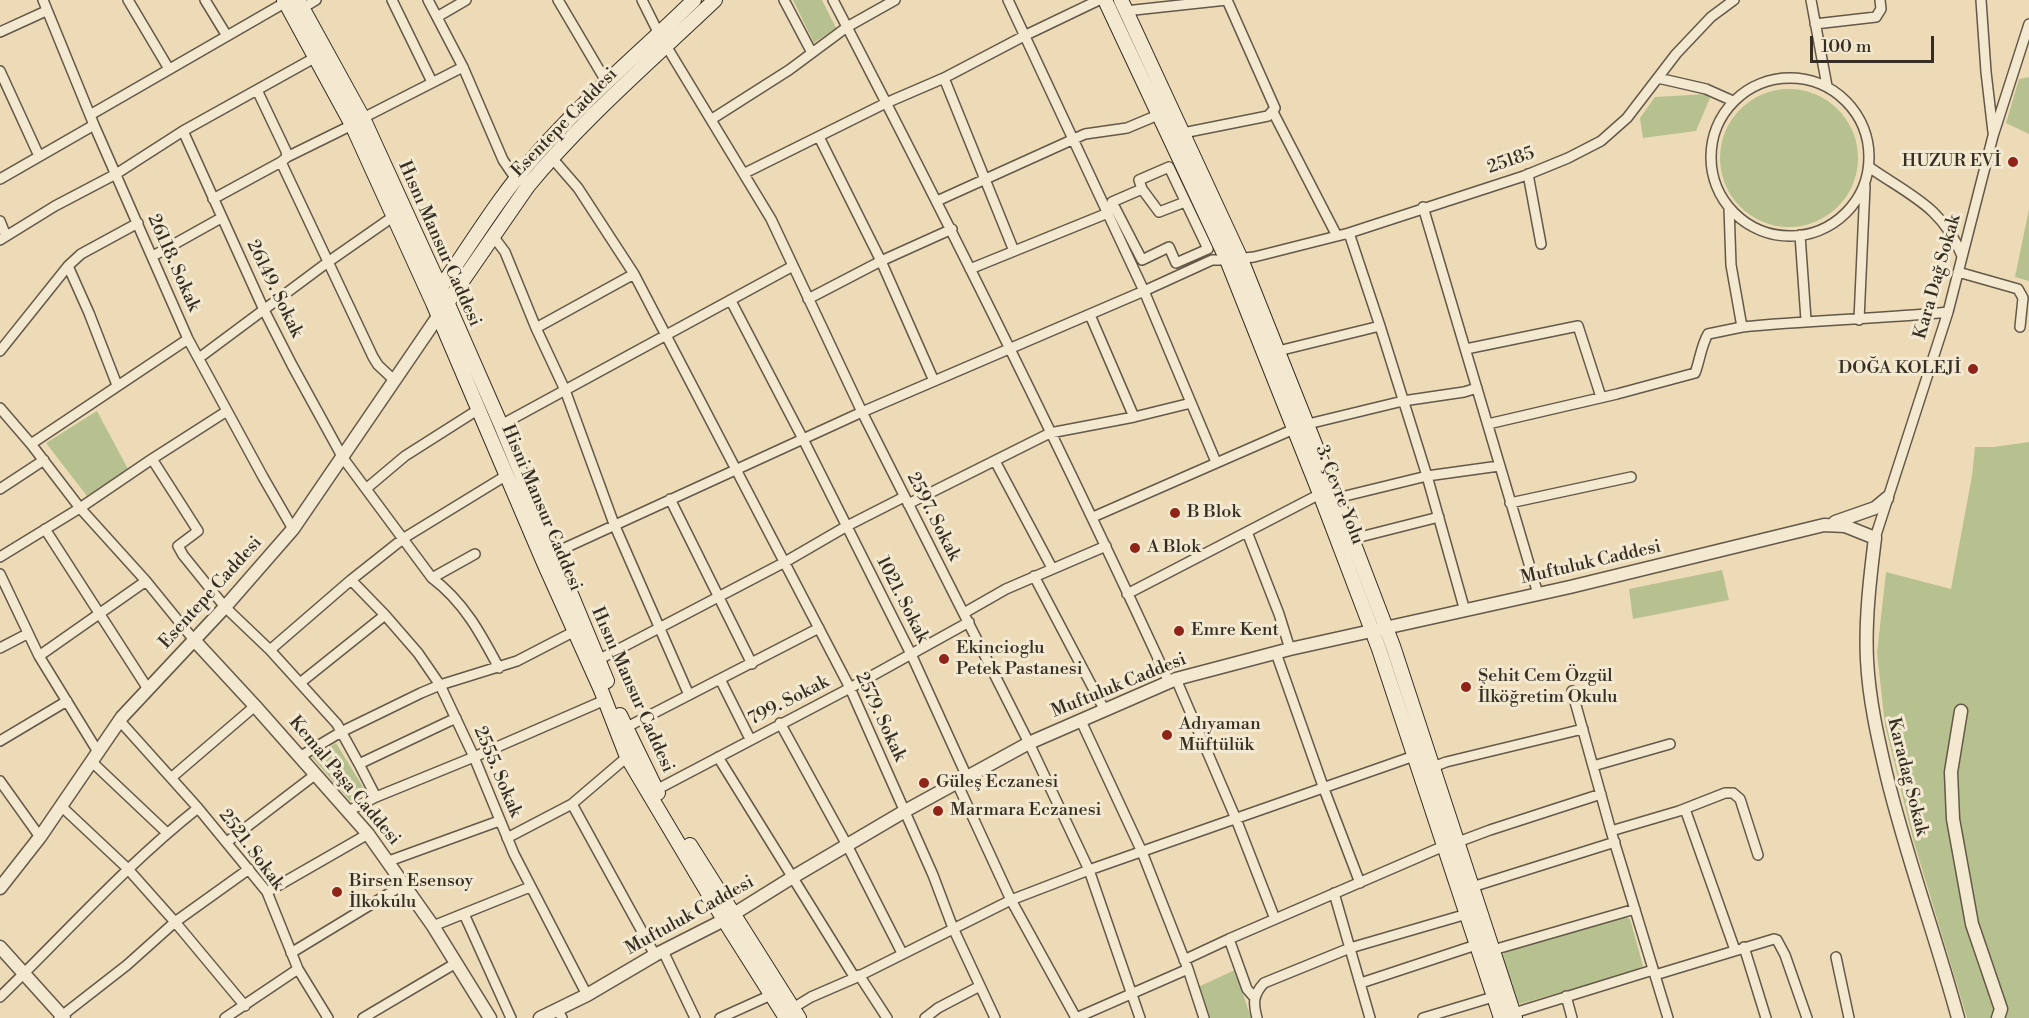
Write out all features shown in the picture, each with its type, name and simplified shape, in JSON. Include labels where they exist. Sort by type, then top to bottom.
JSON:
[{"type":"main road","name":"Esentepe Caddesi","points":[[439,315],[528,186],[663,40],[694,0]]},
{"type":"main road","name":"Esentepe Caddesi","points":[[440,288],[516,179],[555,134],[607,83],[715,0]]},
{"type":"main road","name":"3. Çevre Yolu","points":[[1105,0],[1158,115],[1234,260],[1278,351],[1320,494],[1380,631],[1433,767],[1493,950],[1510,1016]]},
{"type":"main road","name":"Hisni Mansur Caddesi","points":[[293,3],[316,57],[358,122],[394,216],[605,700],[627,757],[729,918],[771,995],[793,1015]]},
{"type":"main road","name":"Hısnı Mansur Caddesi","points":[[293,3],[358,122],[447,302],[501,425],[625,728],[656,790],[729,918],[793,1015]]},
{"type":"main road","name":"3. Çevre Yolu","points":[[1123,5],[1183,133],[1301,427],[1337,498],[1380,631],[1414,756],[1493,997],[1510,1016]]},
{"type":"main road","points":[[429,263],[438,267],[446,266],[477,235]]},
{"type":"main road","points":[[439,315],[440,288]]},
{"type":"street","name":"26118. Sokak","points":[[43,0],[94,126],[188,339],[293,529]]},
{"type":"street","points":[[128,0],[169,69]]},
{"type":"street","points":[[205,0],[227,36]]},
{"type":"street","points":[[90,115],[227,36],[293,3],[316,0]]},
{"type":"street","points":[[392,0],[432,82]]},
{"type":"street","points":[[428,0],[463,67],[503,160],[516,179]]},
{"type":"street","points":[[436,17],[466,0]]},
{"type":"street","points":[[558,0],[607,83]]},
{"type":"street","name":"2597. Sokak","points":[[642,0],[663,40],[771,219],[862,412],[1029,743],[1089,870],[1140,1018]]},
{"type":"street","points":[[784,0],[812,53]]},
{"type":"street","points":[[833,0],[952,229],[1093,517],[1127,594],[1172,680],[1236,819],[1275,919]]},
{"type":"street","points":[[712,119],[847,27],[895,0]]},
{"type":"street","points":[[1008,0],[1108,213],[1127,243],[1142,260],[1169,248],[1176,263],[1208,249],[1185,201],[1168,166],[1139,180],[1142,189],[1159,212],[1185,201]]},
{"type":"street","points":[[745,173],[944,78],[1099,0]]},
{"type":"street","points":[[1123,5],[1227,0],[1275,105],[1273,112],[1268,116],[1183,133]]},
{"type":"street","name":"25185","points":[[554,553],[862,412],[1212,260],[1254,257],[1348,233],[1528,174],[1568,158],[1601,141],[1627,118],[1676,54],[1711,17],[1734,0]]},
{"type":"street","points":[[1811,0],[1827,86]]},
{"type":"street","points":[[1815,24],[1876,18],[1881,9],[1880,0]]},
{"type":"street","points":[[1981,0],[1993,136]]},
{"type":"street","points":[[0,32],[46,11]]},
{"type":"street","name":"Kara Dağ Sokak","points":[[1875,538],[1948,312],[1993,136],[2029,24]]},
{"type":"street","points":[[0,221],[3,238],[55,206],[116,174],[183,131],[316,57]]},
{"type":"street","points":[[213,199],[463,67]]},
{"type":"street","points":[[0,70],[39,156]]},
{"type":"street","points":[[1859,320],[1865,184],[1869,167],[1867,147],[1849,107],[1836,91],[1812,80],[1795,77],[1762,82],[1746,90],[1733,101],[1720,120],[1712,142],[1711,165],[1717,188],[1730,207],[1744,221],[1761,230],[1780,235],[1800,235],[1821,230],[1840,219],[1855,203],[1865,184]]},
{"type":"street","points":[[944,78],[1014,251]]},
{"type":"street","points":[[1658,78],[1706,89],[1733,101]]},
{"type":"street","points":[[256,90],[286,151],[284,160],[328,262],[373,357],[395,381]]},
{"type":"street","points":[[1273,112],[1337,236]]},
{"type":"street","points":[[936,201],[1073,139],[1093,132],[1127,128],[1158,115]]},
{"type":"street","points":[[0,179],[94,126]]},
{"type":"street","name":"26149. Sokak","points":[[183,131],[264,310],[343,458],[432,578],[466,611],[499,668]]},
{"type":"street","points":[[819,137],[881,261],[934,381]]},
{"type":"street","name":"2579. Sokak","points":[[552,158],[578,188],[634,274],[850,688],[994,1018]]},
{"type":"street","points":[[1869,167],[1935,212],[1951,233],[1962,258]]},
{"type":"street","points":[[1528,174],[1541,244]]},
{"type":"street","points":[[1142,189],[1112,202],[1144,291],[1216,462]]},
{"type":"street","points":[[1423,207],[1538,594]]},
{"type":"street","points":[[1730,207],[1731,265],[1742,327]]},
{"type":"street","points":[[970,269],[1108,213]]},
{"type":"street","points":[[199,358],[394,216]]},
{"type":"street","points":[[153,256],[221,218]]},
{"type":"street","points":[[0,351],[68,266],[81,254],[138,223]]},
{"type":"street","points":[[808,299],[881,261],[952,229]]},
{"type":"street","points":[[1348,233],[1427,476],[1465,611]]},
{"type":"street","points":[[1800,235],[1806,320]]},
{"type":"street","points":[[494,236],[506,252],[536,328],[565,390],[614,524],[689,695]]},
{"type":"street","points":[[68,266],[117,385]]},
{"type":"street","points":[[501,425],[793,266]]},
{"type":"street","points":[[1958,272],[2018,288],[2023,298],[2020,327]]},
{"type":"street","points":[[536,328],[634,274]]},
{"type":"street","name":"1021. Sokak","points":[[731,301],[911,654],[1011,900],[1076,1018]]},
{"type":"street","points":[[1488,424],[1695,373],[1702,344],[1708,334],[1742,327],[1806,320],[1859,320],[1948,312]]},
{"type":"street","name":"Esentepe Caddesi","points":[[2,879],[40,837],[119,720],[225,607],[293,529],[439,315]]},
{"type":"street","points":[[1089,315],[1134,417]]},
{"type":"street","points":[[1278,351],[1380,326]]},
{"type":"street","points":[[1466,349],[1578,326],[1601,398]]},
{"type":"street","points":[[31,444],[188,339]]},
{"type":"street","points":[[1093,517],[1301,427],[1402,401],[1477,388]]},
{"type":"street","points":[[598,660],[785,562],[847,526],[1050,433],[1134,417],[1191,403]]},
{"type":"street","points":[[0,408],[44,459],[80,508],[146,581],[194,640]]},
{"type":"street","points":[[367,488],[405,456],[479,409]]},
{"type":"street","points":[[0,557],[80,508],[228,411]]},
{"type":"street","points":[[0,489],[44,459]]},
{"type":"street","points":[[152,459],[198,531],[178,546],[225,607],[270,650],[330,716],[376,796]]},
{"type":"street","points":[[995,460],[1052,568]]},
{"type":"street","points":[[1337,498],[1427,476],[1499,466]]},
{"type":"street","points":[[270,650],[404,538],[507,475]]},
{"type":"street","points":[[1510,503],[1631,477]]},
{"type":"street","points":[[1127,594],[1320,494]]},
{"type":"street","points":[[1824,525],[1869,510],[1887,498]]},
{"type":"street","points":[[670,499],[752,664]]},
{"type":"street","points":[[1352,539],[1439,516]]},
{"type":"street","name":"Muftuluk Caddesi","points":[[540,1018],[560,1014],[587,995],[659,953],[729,918],[905,811],[1029,743],[1172,680],[1290,649],[1380,631],[1824,525],[1845,526],[1875,538]]},
{"type":"street","points":[[45,529],[148,689]]},
{"type":"street","points":[[1247,532],[1280,614],[1290,649]]},
{"type":"street","name":"Karadag Sokak","points":[[1875,538],[1867,619],[1867,660],[1871,701],[1901,833],[1958,1018]]},
{"type":"street","name":"799. Sokak","points":[[656,790],[911,654],[1006,589],[1106,546]]},
{"type":"street","points":[[432,578],[475,554]]},
{"type":"street","points":[[0,574],[27,634],[67,701],[95,757],[167,833]]},
{"type":"street","points":[[1034,576],[1104,709]]},
{"type":"street","name":"2555. Sokak","points":[[351,580],[418,653],[440,685],[530,887],[587,995]]},
{"type":"street","points":[[39,656],[146,581]]},
{"type":"street","points":[[300,683],[385,615]]},
{"type":"street","points":[[625,728],[819,628]]},
{"type":"street","points":[[301,756],[341,732],[440,685],[517,661],[575,631]]},
{"type":"street","points":[[0,648],[27,634]]},
{"type":"street","name":"Kemal Paşa Caddesi","points":[[194,640],[301,756],[368,834],[433,926],[490,1018]]},
{"type":"street","points":[[1276,653],[1360,882]]},
{"type":"street","points":[[720,680],[750,740]]},
{"type":"street","points":[[1572,691],[1611,831],[1668,1018]]},
{"type":"street","points":[[348,811],[376,796],[474,757],[605,700]]},
{"type":"street","points":[[0,741],[67,701]]},
{"type":"street","points":[[171,778],[255,706]]},
{"type":"street","points":[[1961,711],[1951,772],[1953,819],[1972,924],[2001,1009],[1998,1018]]},
{"type":"street","points":[[359,764],[456,718]]},
{"type":"street","name":"2521. Sokak","points":[[119,720],[198,808],[267,892],[298,969],[328,1018]]},
{"type":"street","points":[[1081,721],[1142,852],[1186,964],[1204,1018]]},
{"type":"street","points":[[780,723],[847,845],[902,953]]},
{"type":"street","points":[[1433,767],[1583,729]]},
{"type":"street","points":[[1593,766],[1670,744]]},
{"type":"street","points":[[793,1015],[811,997],[1011,900],[1089,870],[1414,756]]},
{"type":"street","points":[[507,838],[573,804],[627,757]]},
{"type":"street","points":[[718,757],[857,976],[887,1018]]},
{"type":"street","points":[[227,842],[316,774]]},
{"type":"street","points":[[0,781],[40,837]]},
{"type":"street","points":[[1611,831],[1685,809],[1725,793],[1733,793],[1740,799],[1758,855]]},
{"type":"street","points":[[1458,842],[1601,794]]},
{"type":"street","points":[[573,804],[695,1018]]},
{"type":"street","points":[[61,806],[127,868],[245,1006]]},
{"type":"street","points":[[0,996],[127,868],[198,808]]},
{"type":"street","points":[[1685,809],[1766,1018]]},
{"type":"street","points":[[389,861],[499,821]]},
{"type":"street","points":[[267,892],[368,834]]},
{"type":"street","points":[[1472,886],[1615,842]]},
{"type":"street","points":[[1076,1018],[1132,993],[1229,939],[1444,846]]},
{"type":"street","points":[[0,947],[62,1017],[127,965],[175,922],[249,869]]},
{"type":"street","points":[[291,953],[403,885]]},
{"type":"street","points":[[433,926],[530,887]]},
{"type":"street","points":[[1334,893],[1370,1018]]},
{"type":"street","points":[[1493,950],[1635,909]]},
{"type":"street","points":[[464,914],[511,1018]]},
{"type":"street","points":[[1254,998],[1264,983],[1350,948],[1467,914]]},
{"type":"street","points":[[1229,939],[1247,989],[1254,998],[1257,1018]]},
{"type":"street","points":[[1510,1016],[1566,996],[1774,939],[1777,940],[1785,955],[1807,1018]]},
{"type":"street","points":[[1361,983],[1476,945]]},
{"type":"street","points":[[1836,957],[1849,1018]]},
{"type":"street","points":[[363,1018],[456,963]]},
{"type":"street","points":[[225,1018],[298,969]]},
{"type":"street","points":[[925,1018],[938,1008],[980,986]]},
{"type":"street","points":[[720,1018],[771,995]]},
{"type":"street","points":[[1566,996],[1572,1018]]},
{"type":"street","points":[[1423,1018],[1493,997]]},
{"type":"green space","points":[[793,0],[822,0],[836,28],[814,43]]},
{"type":"green space","points":[[2029,77],[2029,134],[2006,123],[2019,79]]},
{"type":"green space","points":[[1789,89],[1816,94],[1828,100],[1838,109],[1847,119],[1853,131],[1858,158],[1853,185],[1847,197],[1838,207],[1828,216],[1816,222],[1789,227],[1762,222],[1750,216],[1740,207],[1731,197],[1725,185],[1720,158],[1725,131],[1731,119],[1740,109],[1750,100],[1762,94]]},
{"type":"green space","points":[[1708,94],[1710,98],[1696,131],[1643,138],[1640,118],[1655,97]]},
{"type":"green space","points":[[2029,209],[2029,281],[2015,277]]},
{"type":"green space","points":[[97,411],[128,469],[87,496],[46,443]]},
{"type":"green space","points":[[2029,442],[2029,1018],[1967,1018],[1913,839],[1885,725],[1877,653],[1886,572],[1951,589],[1972,476],[1975,447]]},
{"type":"green space","points":[[1722,570],[1729,600],[1633,619],[1629,589]]},
{"type":"green space","points":[[336,743],[366,792],[350,801],[312,757]]},
{"type":"green space","points":[[1624,916],[1630,919],[1643,966],[1635,971],[1520,1004],[1516,1000],[1502,956],[1506,951]]},
{"type":"green space","points":[[1235,970],[1251,1018],[1208,1018],[1198,987]]},
{"type":"place","name":"HUZUR EVİ","points":[[2013,162]]},
{"type":"place","name":"DOĞA KOLEJİ","points":[[1973,369]]},
{"type":"place","name":"B Blok","points":[[1175,513]]},
{"type":"place","name":"A Blok","points":[[1135,548]]},
{"type":"place","name":"Emre Kent","points":[[1179,631]]},
{"type":"place","name":"Ekincioglu Petek Pastanesi","points":[[944,659]]},
{"type":"place","name":"Şehit Cem Özgül İlköğretim Okulu","points":[[1466,687]]},
{"type":"place","name":"Adıyaman Müftülük","points":[[1167,735]]},
{"type":"place","name":"Güleş Eczanesi","points":[[924,783]]},
{"type":"place","name":"Marmara Eczanesi","points":[[938,811]]},
{"type":"place","name":"Birsen Esensoy İlkokulu","points":[[337,892]]}]
